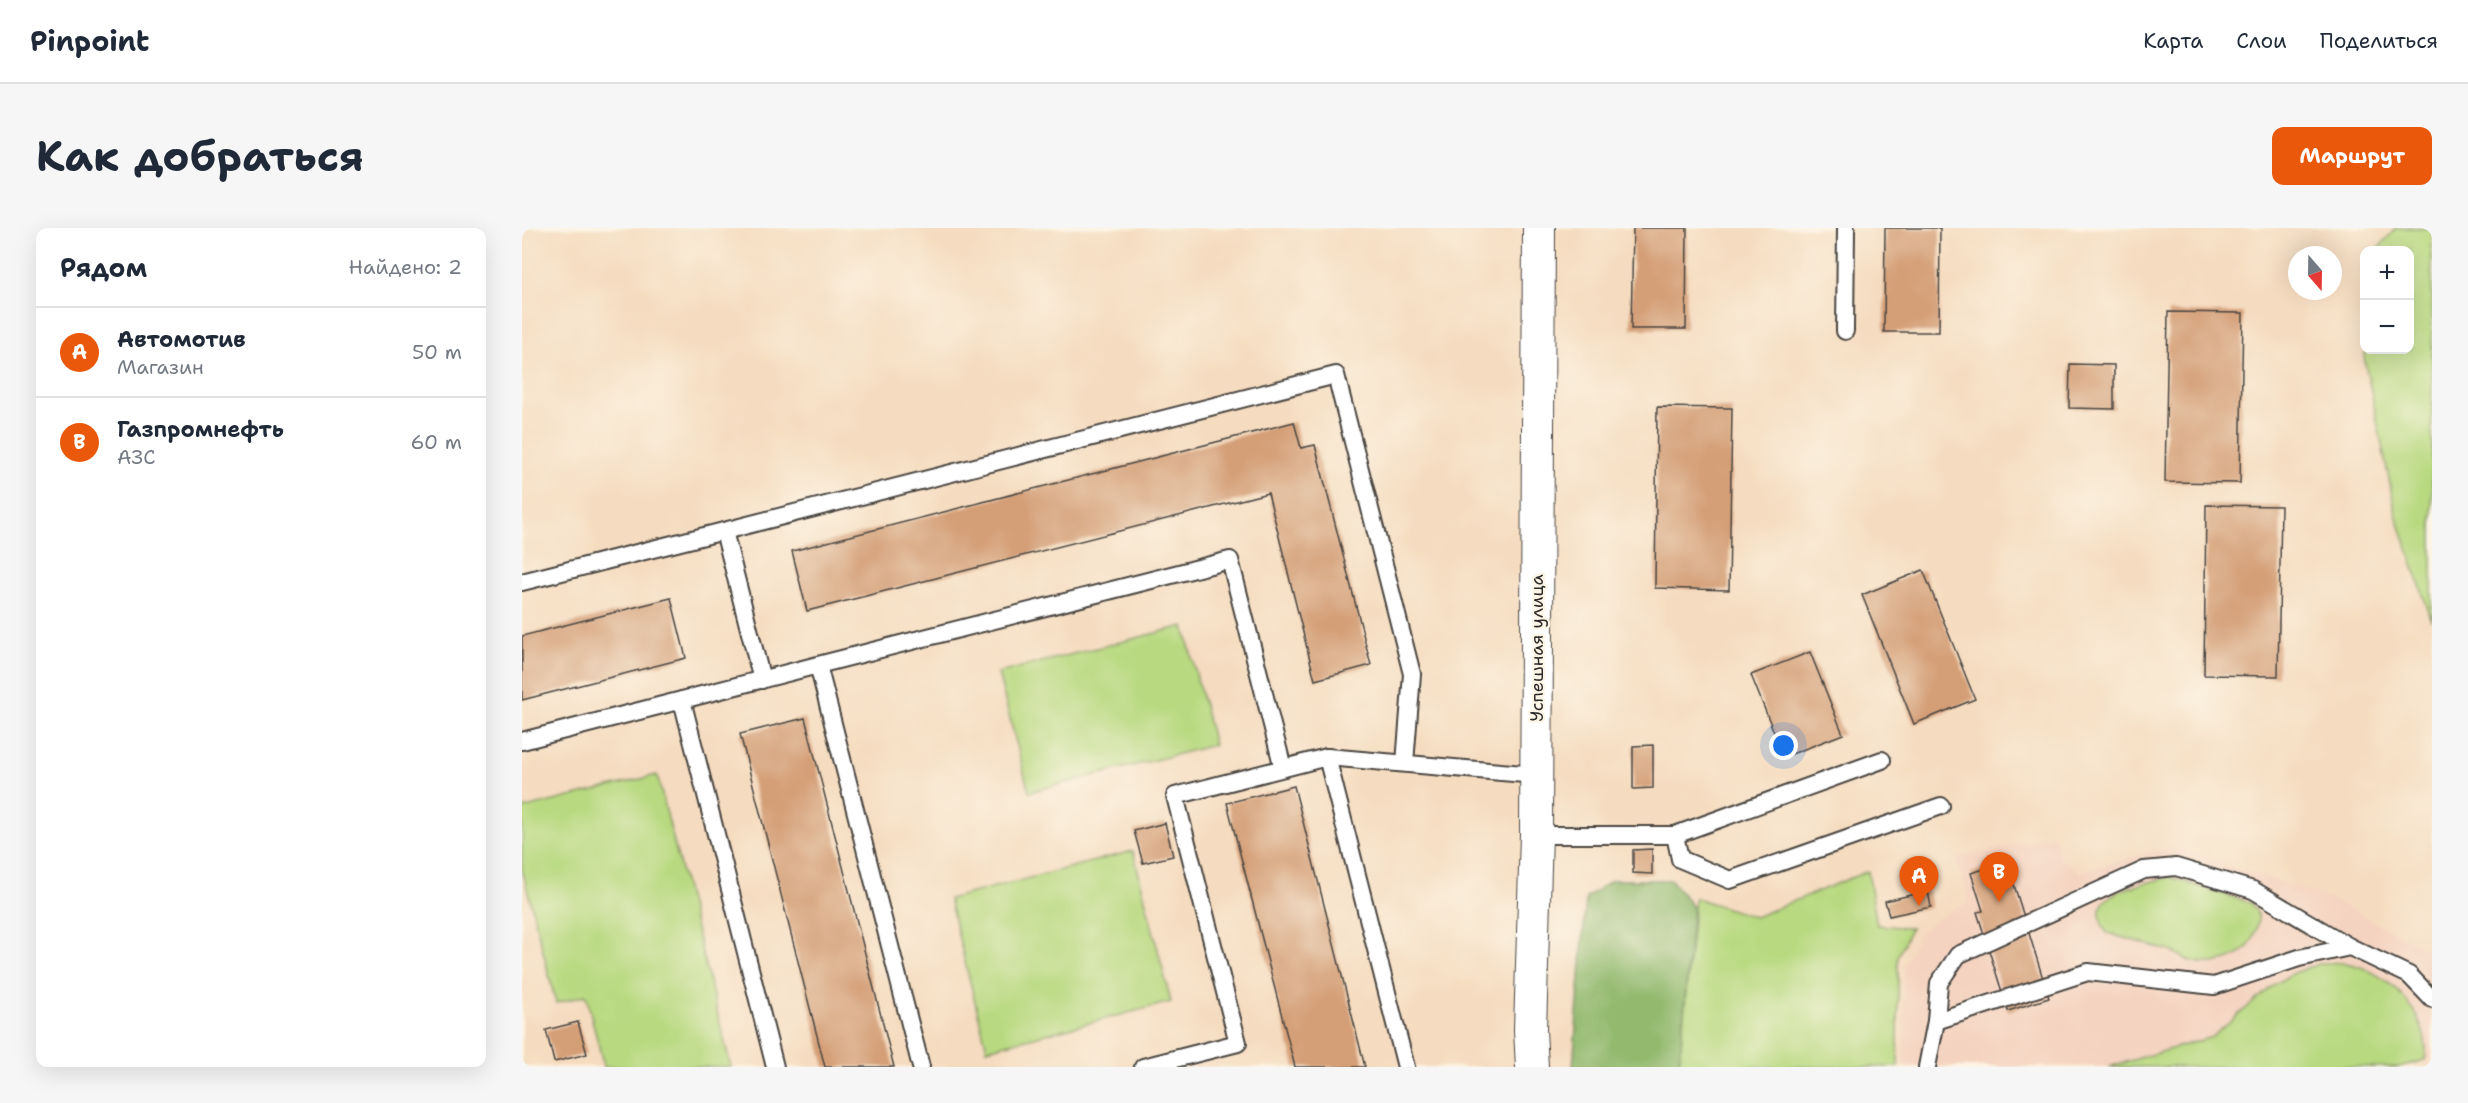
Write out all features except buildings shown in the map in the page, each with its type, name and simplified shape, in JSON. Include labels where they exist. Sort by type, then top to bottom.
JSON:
[{"type":"street","name":"Успешная улица","points":[[1532,1067],[1530,1030],[1536,835],[1539,228]]},
{"type":"lane","points":[[1845,331],[1846,228]]},
{"type":"lane","points":[[522,582],[1336,375],[1412,674],[1406,763]]},
{"type":"lane","points":[[724,531],[762,680]]},
{"type":"lane","points":[[522,741],[1230,560],[1283,768]]},
{"type":"lane","points":[[818,665],[921,1067]]},
{"type":"lane","points":[[682,700],[775,1067]]},
{"type":"lane","points":[[1143,1067],[1238,1043],[1175,796],[1327,757],[1536,775]]},
{"type":"lane","points":[[1327,757],[1406,1067]]},
{"type":"lane","points":[[1536,835],[1675,835],[1881,760]]},
{"type":"lane","points":[[1675,835],[1680,859],[1730,880],[1941,806]]},
{"type":"lane","points":[[1927,1067],[1936,1021],[1939,983],[1958,955],[2144,870],[2176,867],[2253,890],[2350,947],[2409,975],[2432,999]]},
{"type":"lane","points":[[1936,1021],[2088,972],[2214,986],[2298,958],[2350,947]]},
{"type":"shaded area","points":[[2054,836],[2060,858],[2079,872],[2163,849],[2182,850],[2329,898],[2432,952],[2432,1058],[2399,1067],[1904,1067],[1903,968],[1920,932],[1949,911],[1969,902],[1956,858]]},
{"type":"green space","points":[[2396,228],[2432,228],[2432,621],[2396,514],[2364,357],[2364,354],[2414,354],[2414,246],[2380,246]]},
{"type":"green space","points":[[1184,626],[1214,745],[1029,792],[998,673]]},
{"type":"green space","points":[[657,775],[731,1067],[604,1067],[586,995],[556,1003],[522,869],[522,809]]},
{"type":"green space","points":[[1133,851],[1171,1002],[987,1049],[949,899]]},
{"type":"green space","points":[[1868,871],[1877,925],[1911,928],[1898,956],[1898,1067],[1679,1067],[1695,898],[1755,917]]},
{"type":"green space","points":[[2170,877],[2251,903],[2258,915],[2258,923],[2250,944],[2244,951],[2228,960],[2200,963],[2170,951],[2107,933],[2100,919],[2101,908],[2107,899],[2131,887]]},
{"type":"green space","points":[[1612,880],[1671,880],[1693,907],[1679,1067],[1573,1067],[1586,898]]},
{"type":"green space","points":[[2321,963],[2345,963],[2361,967],[2391,984],[2414,1011],[2425,1043],[2425,1060],[2399,1067],[2109,1067],[2212,1037],[2275,984],[2293,973]]},
{"type":"place","name":"Газпромнефть","points":[[1999,902]]},
{"type":"place","name":"Автомотив","points":[[1919,906]]}]
